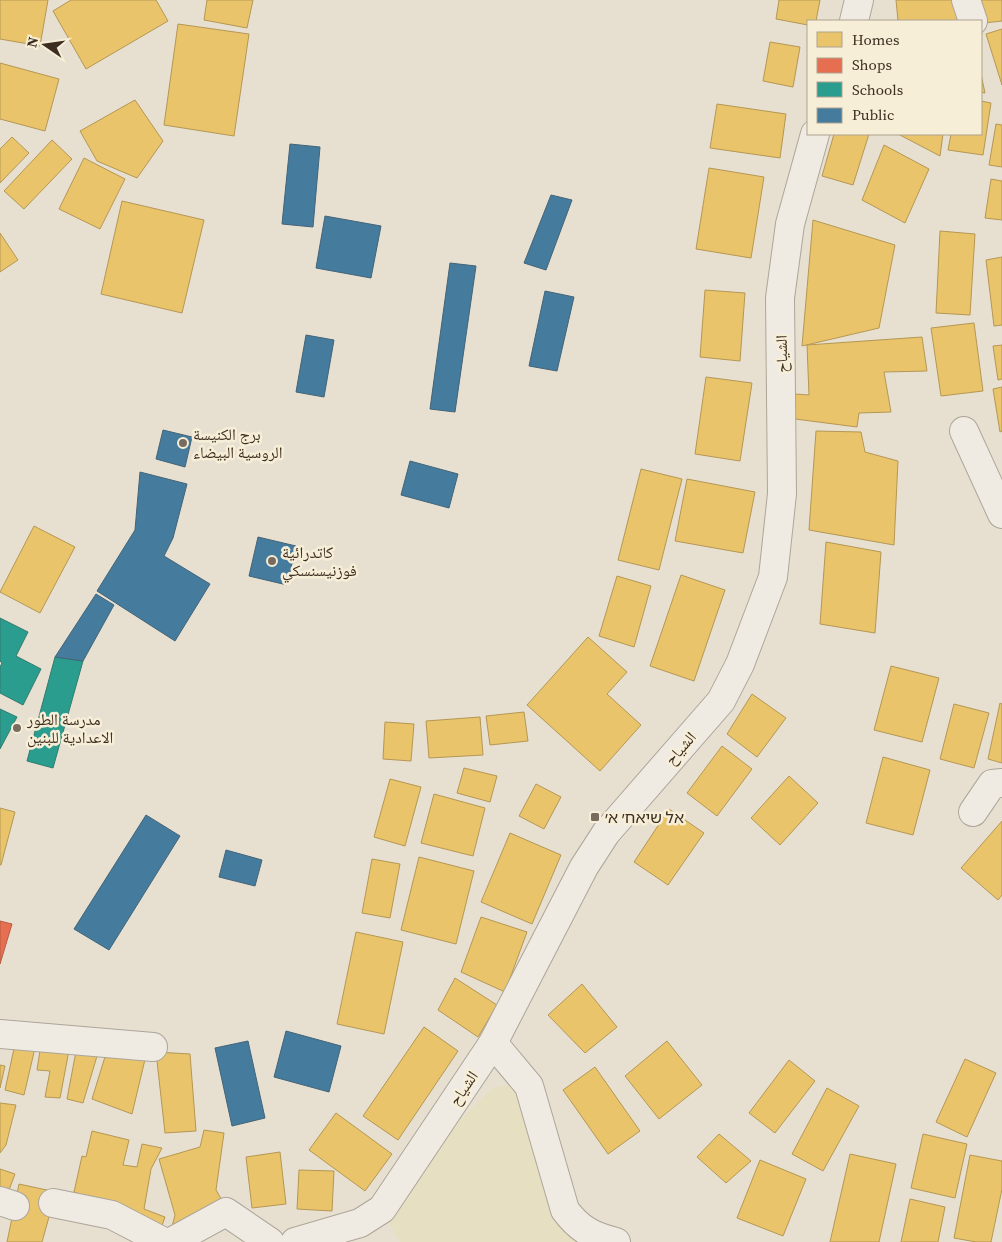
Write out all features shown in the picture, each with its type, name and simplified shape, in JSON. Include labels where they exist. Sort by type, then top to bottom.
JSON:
[{"type":"street","points":[[854,20],[860,0]]},
{"type":"street","points":[[966,0],[973,20]]},
{"type":"street","name":"الشياح","points":[[295,1242],[360,1223],[382,1209],[493,1044],[584,867],[606,833],[721,701],[740,664],[773,577],[782,494],[780,298],[790,224],[815,135]]},
{"type":"street","points":[[964,431],[1002,514]]},
{"type":"street","points":[[973,812],[992,784],[1002,783]]},
{"type":"street","points":[[0,1034],[153,1047]]},
{"type":"street","points":[[493,1044],[529,1086],[565,1210],[576,1225],[599,1238],[616,1242]]},
{"type":"street","points":[[53,1203],[112,1215],[164,1242]]},
{"type":"street","points":[[170,1242],[226,1212],[270,1242]]},
{"type":"shaded area","points":[[510,1084],[525,1091],[588,1242],[400,1242],[388,1221],[444,1136],[491,1089]]},
{"type":"building: Homes","points":[[0,0],[48,0],[40,46],[0,39]]},
{"type":"building: Homes","points":[[71,0],[156,0],[168,21],[86,69],[53,11]]},
{"type":"building: Homes","points":[[207,0],[253,0],[247,28],[204,20]]},
{"type":"building: Homes","points":[[779,0],[820,0],[816,20],[807,20],[807,25],[776,19]]},
{"type":"building: Homes","points":[[896,0],[961,0],[966,20],[898,20]]},
{"type":"building: Homes","points":[[981,0],[1002,0],[1002,21],[984,23]]},
{"type":"building: Homes","points":[[178,24],[249,34],[234,136],[164,125]]},
{"type":"building: Homes","points":[[1002,29],[1002,85],[986,34]]},
{"type":"building: Homes","points":[[770,42],[800,47],[793,87],[763,81]]},
{"type":"building: Homes","points":[[0,63],[59,79],[45,131],[0,119]]},
{"type":"building: Homes","points":[[982,79],[985,93],[982,92]]},
{"type":"building: Homes","points":[[135,100],[163,141],[137,178],[97,161],[80,131]]},
{"type":"building: Homes","points":[[982,101],[991,103],[983,155],[948,150],[951,135],[982,135]]},
{"type":"building: Homes","points":[[717,104],[786,114],[780,158],[710,148]]},
{"type":"building: Homes","points":[[996,124],[1002,125],[1002,167],[989,165]]},
{"type":"building: Homes","points":[[834,135],[869,135],[853,185],[822,176]]},
{"type":"building: Homes","points":[[900,135],[943,135],[940,156]]},
{"type":"building: Homes","points":[[12,137],[29,153],[0,183],[0,149]]},
{"type":"building: Homes","points":[[52,140],[72,159],[24,209],[4,191]]},
{"type":"building: Homes","points":[[884,145],[929,169],[905,223],[862,200]]},
{"type":"building: Homes","points":[[84,158],[125,179],[100,229],[59,209]]},
{"type":"building: Homes","points":[[709,168],[764,177],[751,258],[696,249]]},
{"type":"building: Homes","points":[[991,179],[1002,181],[1002,220],[985,218]]},
{"type":"building: Homes","points":[[122,201],[204,220],[182,313],[101,294]]},
{"type":"building: Homes","points":[[813,220],[895,245],[879,328],[802,346]]},
{"type":"building: Homes","points":[[940,231],[975,234],[970,315],[936,313]]},
{"type":"building: Homes","points":[[0,233],[18,260],[0,272]]},
{"type":"building: Homes","points":[[1002,257],[1002,325],[994,326],[986,260]]},
{"type":"building: Homes","points":[[705,290],[745,293],[740,361],[700,357]]},
{"type":"building: Homes","points":[[974,323],[983,391],[941,396],[931,328]]},
{"type":"building: Homes","points":[[922,337],[927,371],[884,372],[891,412],[859,413],[857,427],[795,419],[795,394],[809,395],[807,345]]},
{"type":"building: Homes","points":[[1002,345],[1002,379],[998,380],[993,346]]},
{"type":"building: Homes","points":[[706,377],[752,383],[740,461],[695,454]]},
{"type":"building: Homes","points":[[1002,387],[1002,431],[1000,432],[993,389]]},
{"type":"building: Homes","points":[[816,431],[861,432],[865,452],[898,461],[894,545],[809,530]]},
{"type":"building: Homes","points":[[641,469],[682,479],[659,570],[618,560]]},
{"type":"building: Homes","points":[[687,479],[755,492],[743,553],[675,541]]},
{"type":"building: Homes","points":[[34,526],[75,547],[40,613],[0,592]]},
{"type":"building: Homes","points":[[826,542],[881,552],[875,633],[820,624]]},
{"type":"building: Homes","points":[[681,575],[725,590],[694,681],[650,666]]},
{"type":"building: Homes","points":[[617,576],[651,586],[634,647],[599,636]]},
{"type":"building: Homes","points":[[588,637],[627,672],[607,694],[641,725],[600,771],[527,705]]},
{"type":"building: Homes","points":[[891,666],[939,678],[922,742],[874,730]]},
{"type":"building: Homes","points":[[752,694],[786,718],[757,757],[727,734]]},
{"type":"building: Homes","points":[[1000,703],[1002,704],[1002,763],[988,759]]},
{"type":"building: Homes","points":[[954,704],[989,713],[974,768],[940,759]]},
{"type":"building: Homes","points":[[524,712],[528,741],[490,745],[486,716]]},
{"type":"building: Homes","points":[[480,717],[483,755],[429,758],[426,721]]},
{"type":"building: Homes","points":[[385,722],[414,724],[411,761],[383,759]]},
{"type":"building: Homes","points":[[722,746],[752,769],[717,816],[687,793]]},
{"type":"building: Homes","points":[[883,757],[930,770],[913,835],[866,823]]},
{"type":"building: Homes","points":[[464,768],[497,776],[490,802],[457,793]]},
{"type":"building: Homes","points":[[789,776],[818,803],[780,845],[751,818]]},
{"type":"building: Homes","points":[[390,779],[421,787],[405,846],[374,837]]},
{"type":"building: Homes","points":[[536,784],[561,797],[544,829],[519,816]]},
{"type":"building: Homes","points":[[434,794],[485,808],[473,856],[421,843]]},
{"type":"building: Homes","points":[[0,808],[15,812],[1,865],[0,865]]},
{"type":"building: Homes","points":[[669,809],[704,833],[668,885],[634,862]]},
{"type":"building: Homes","points":[[1002,821],[1002,895],[998,900],[961,868]]},
{"type":"building: Homes","points":[[510,833],[561,855],[532,924],[481,902]]},
{"type":"building: Homes","points":[[419,857],[474,871],[456,944],[401,930]]},
{"type":"building: Homes","points":[[372,859],[400,864],[390,918],[362,913]]},
{"type":"building: Homes","points":[[481,917],[527,932],[505,992],[461,972]]},
{"type":"building: Homes","points":[[356,932],[403,942],[384,1034],[337,1024]]},
{"type":"building: Homes","points":[[455,978],[497,1005],[478,1037],[438,1010]]},
{"type":"building: Homes","points":[[582,984],[617,1027],[585,1053],[548,1015]]},
{"type":"building: Homes","points":[[424,1027],[458,1051],[398,1140],[363,1116]]},
{"type":"building: Homes","points":[[667,1041],[702,1085],[659,1119],[625,1076]]},
{"type":"building: Homes","points":[[15,1044],[35,1048],[24,1095],[5,1090]]},
{"type":"building: Homes","points":[[41,1044],[70,1045],[60,1098],[45,1097],[50,1071],[37,1070]]},
{"type":"building: Homes","points":[[77,1046],[100,1046],[83,1103],[67,1099]]},
{"type":"building: Homes","points":[[108,1047],[147,1051],[132,1114],[92,1099]]},
{"type":"building: Homes","points":[[156,1052],[190,1054],[196,1131],[165,1133]]},
{"type":"building: Homes","points":[[965,1059],[996,1073],[967,1137],[936,1122]]},
{"type":"building: Homes","points":[[789,1060],[815,1081],[775,1133],[749,1113]]},
{"type":"building: Homes","points":[[0,1065],[5,1066],[0,1088]]},
{"type":"building: Homes","points":[[595,1067],[640,1131],[608,1154],[563,1090]]},
{"type":"building: Homes","points":[[827,1088],[859,1106],[823,1171],[792,1154]]},
{"type":"building: Homes","points":[[0,1103],[16,1105],[6,1145],[0,1153]]},
{"type":"building: Homes","points":[[336,1113],[392,1154],[365,1191],[309,1150]]},
{"type":"building: Homes","points":[[204,1130],[224,1133],[216,1190],[226,1207],[169,1238],[175,1215],[159,1159],[200,1147]]},
{"type":"building: Homes","points":[[92,1131],[129,1140],[123,1165],[137,1167],[142,1144],[162,1148],[151,1169],[144,1209],[165,1217],[159,1234],[124,1211],[74,1192],[82,1156],[86,1157]]},
{"type":"building: Homes","points":[[719,1134],[751,1161],[726,1183],[697,1157]]},
{"type":"building: Homes","points":[[923,1134],[967,1144],[955,1198],[911,1188]]},
{"type":"building: Homes","points":[[280,1152],[286,1204],[252,1208],[246,1157]]},
{"type":"building: Homes","points":[[850,1154],[896,1164],[879,1242],[830,1242]]},
{"type":"building: Homes","points":[[970,1155],[1002,1161],[1002,1189],[991,1242],[976,1242],[954,1238]]},
{"type":"building: Homes","points":[[760,1160],[806,1179],[783,1236],[737,1218]]},
{"type":"building: Homes","points":[[0,1169],[15,1174],[6,1198],[0,1196]]},
{"type":"building: Homes","points":[[299,1170],[334,1171],[332,1211],[297,1209]]},
{"type":"building: Homes","points":[[19,1184],[56,1192],[42,1242],[7,1242]]},
{"type":"building: Homes","points":[[910,1199],[945,1207],[938,1242],[901,1242]]},
{"type":"building: Shops","points":[[0,921],[12,924],[0,964]]},
{"type":"building: Schools","points":[[0,618],[28,632],[16,656],[41,669],[23,705],[0,693],[0,667],[2,663],[0,661]]},
{"type":"building: Schools","points":[[55,657],[83,661],[53,768],[27,761]]},
{"type":"building: Schools","points":[[0,709],[17,717],[0,749]]},
{"type":"building: Public","points":[[290,144],[320,147],[313,227],[282,224]]},
{"type":"building: Public","points":[[551,195],[572,200],[546,270],[524,263]]},
{"type":"building: Public","points":[[325,216],[381,226],[371,278],[316,268]]},
{"type":"building: Public","points":[[450,263],[476,266],[455,412],[430,409]]},
{"type":"building: Public","points":[[545,291],[574,297],[557,371],[529,366]]},
{"type":"building: Public","points":[[306,335],[334,340],[324,397],[296,392]]},
{"type":"building: Public","points":[[163,430],[192,437],[185,467],[156,459]]},
{"type":"building: Public","points":[[410,461],[458,474],[449,508],[401,495]]},
{"type":"building: Public","points":[[140,472],[187,484],[173,538],[164,556],[210,584],[175,641],[97,591],[135,530]]},
{"type":"building: Public","name":"كاتدرائية فوزنيسنسكي","points":[[258,537],[296,546],[287,585],[249,576]]},
{"type":"building: Public","points":[[96,594],[114,605],[83,661],[55,657]]},
{"type":"building: Public","points":[[146,815],[180,836],[109,950],[74,929]]},
{"type":"building: Public","points":[[226,850],[262,860],[255,886],[219,877]]},
{"type":"building: Public","points":[[286,1031],[341,1046],[329,1092],[274,1077]]},
{"type":"building: Public","points":[[248,1041],[265,1118],[232,1126],[215,1048]]},
{"type":"place","name":"برج الكنيسة الروسية البيضاء","points":[[183,443]]},
{"type":"place","name":"كاتدرائية فوزنيسنسكي","points":[[272,561]]},
{"type":"place","name":"مدرسة الطور الاعدادية للبنين","points":[[17,728]]},
{"type":"place","name":"אל שיאח׳ א׳","points":[[595,817]]}]
